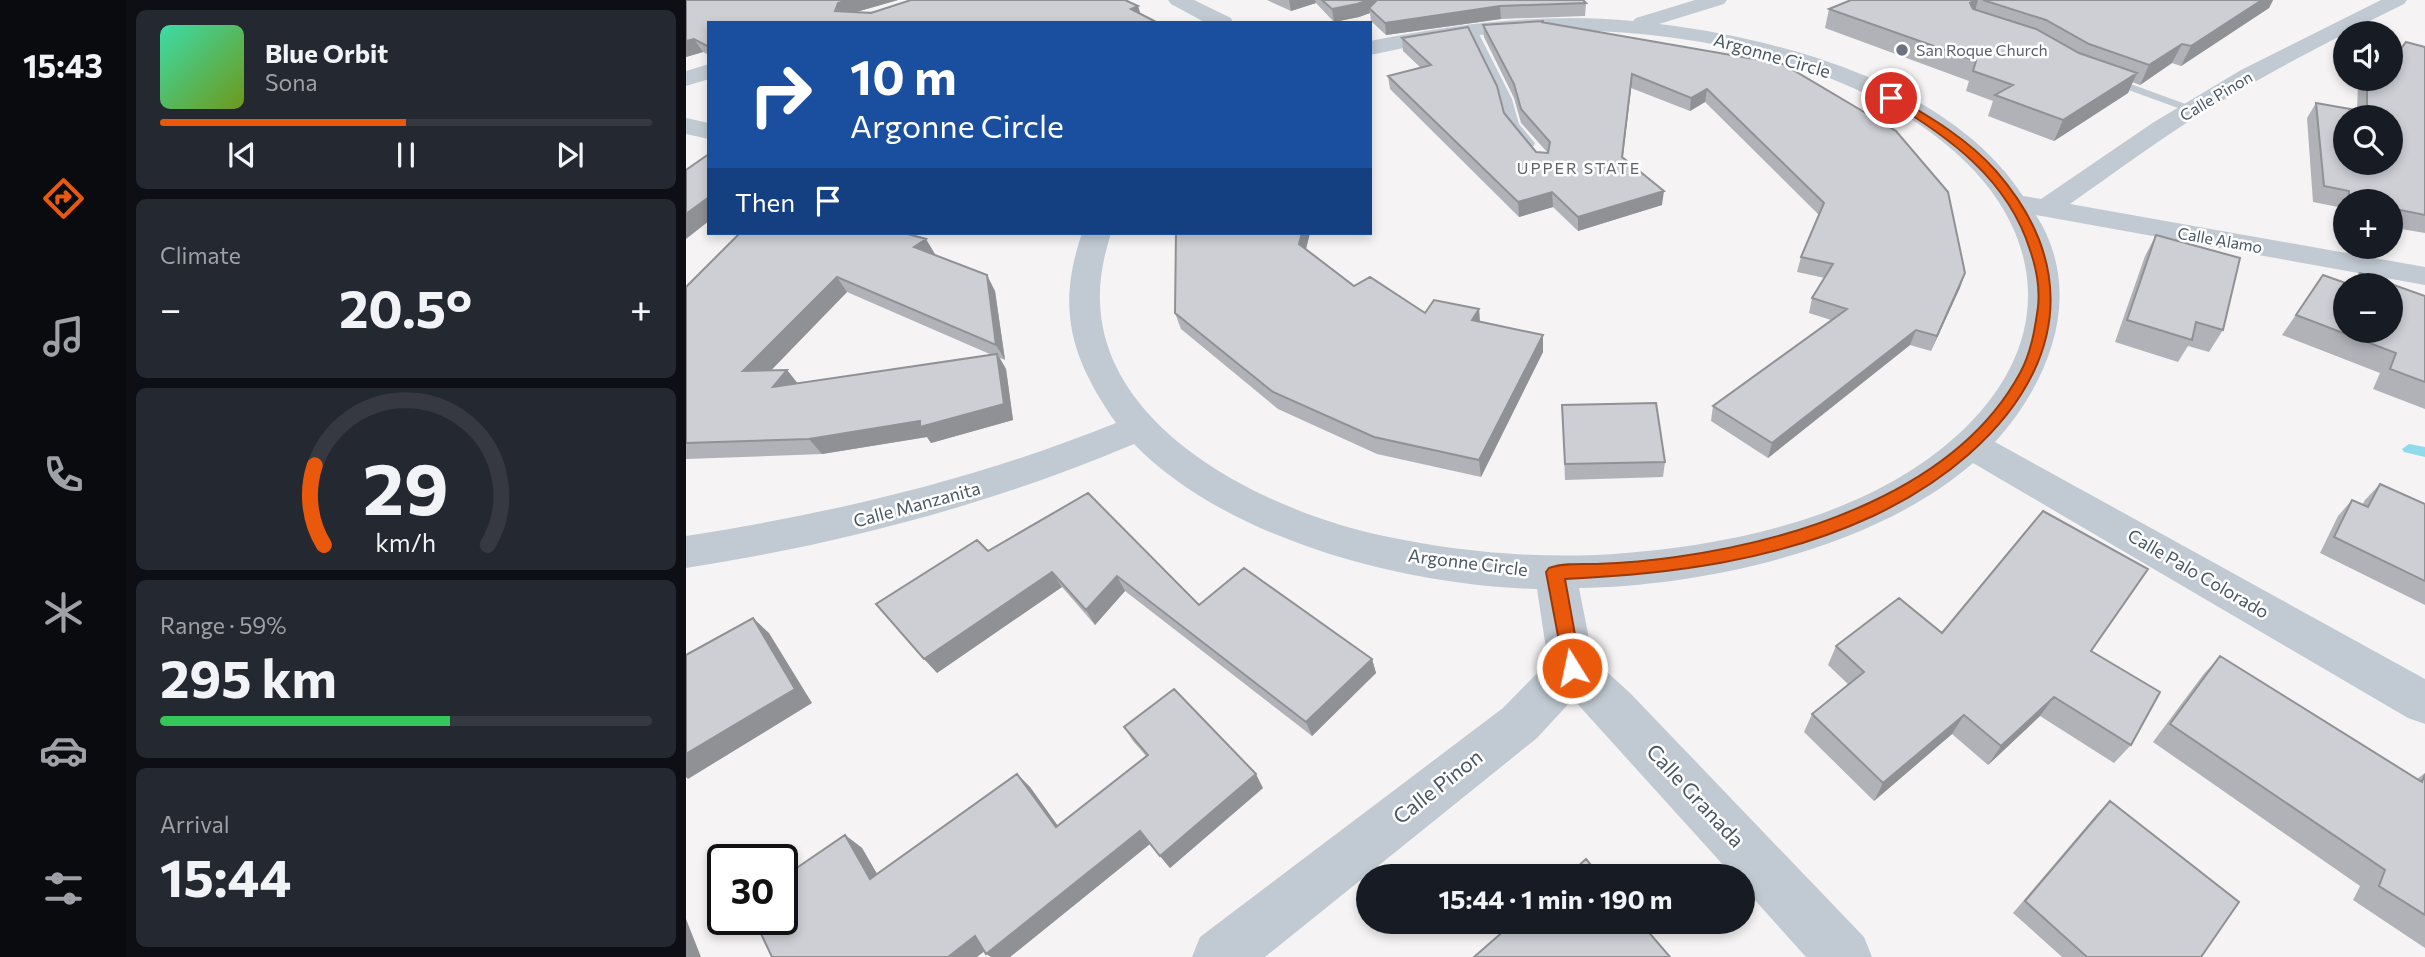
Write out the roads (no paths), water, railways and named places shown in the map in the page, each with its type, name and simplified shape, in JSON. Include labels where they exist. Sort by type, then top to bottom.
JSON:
[{"type":"street","points":[[1178,0],[1219,21]]},
{"type":"street","points":[[1645,0],[1766,50]]},
{"type":"street","points":[[1624,27],[1717,0]]},
{"type":"street","name":"Calle Pinon","points":[[2030,206],[2326,34],[2398,0]]},
{"type":"street","name":"Argonne Circle","points":[[1095,235],[1087,259],[1082,291],[1084,324],[1094,359],[1112,394],[1139,428],[1170,456],[1208,483],[1254,508],[1305,530],[1362,547],[1424,560],[1488,569],[1555,572],[1640,569],[1723,557],[1799,537],[1867,511],[1925,480],[1971,444],[2004,409],[2028,372],[2040,336],[2045,300],[2042,266],[2031,233],[2030,206],[1962,144],[1927,119],[1851,79],[1766,50],[1684,33],[1624,27],[1557,24],[1472,30],[1372,48]]},
{"type":"street","points":[[686,79],[707,72]]},
{"type":"street","points":[[686,126],[707,131]]},
{"type":"street","name":"Calle Alamo","points":[[2030,206],[2425,276]]},
{"type":"street","name":"Calle Manzanita","points":[[686,552],[771,540],[873,518],[972,490],[1094,448],[1139,428]]},
{"type":"street","name":"Calle Palo Colorado","points":[[1971,444],[2425,703]]},
{"type":"street","points":[[1555,572],[1572,668]]},
{"type":"street","name":"Calle Pinon","points":[[1220,957],[1520,723],[1572,668]]},
{"type":"street","name":"Calle Granada","points":[[1572,668],[1623,719],[1844,957]]},
{"type":"lane","points":[[1472,30],[1506,99],[1513,125],[1536,152]]},
{"type":"lane","points":[[2089,72],[2193,109]]},
{"type":"waterway","points":[[2409,449],[2425,452]]},
{"type":"place","name":"San Roque Church","points":[[1902,50]]},
{"type":"district","name":"UPPER STATE","points":[[1579,168]]}]
